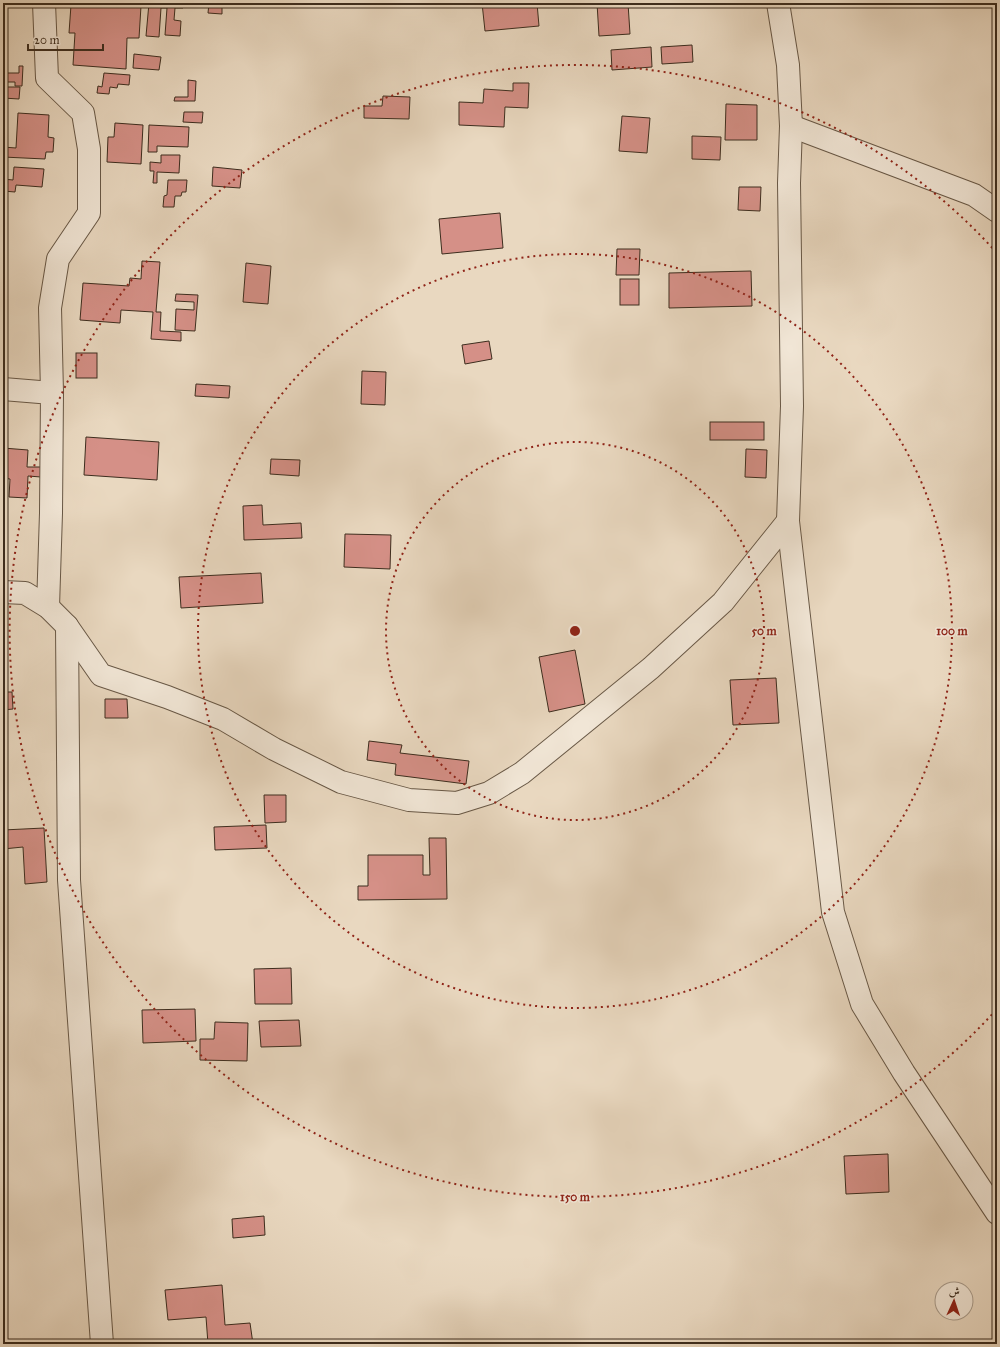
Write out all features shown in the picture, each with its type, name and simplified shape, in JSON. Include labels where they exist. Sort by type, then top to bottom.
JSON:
[{"type":"street","points":[[44,3],[47,78],[83,113],[89,149],[89,213],[58,260],[50,308],[52,393],[51,513],[48,607]]},
{"type":"street","points":[[778,3],[788,65],[791,126],[792,406],[788,521],[833,912],[862,1004],[904,1073],[997,1213]]},
{"type":"street","points":[[791,126],[974,195],[997,211]]},
{"type":"street","points":[[3,388],[52,393]]},
{"type":"street","points":[[3,592],[25,593],[48,607],[67,626],[101,675],[167,696],[223,719],[274,749],[341,782],[409,800],[457,803],[489,794],[522,773],[651,668],[723,602],[788,521]]},
{"type":"street","points":[[67,626],[69,880],[102,1344]]},
{"type":"building","points":[[84,3],[126,3],[126,5],[141,6],[139,38],[127,38],[126,69],[73,65],[75,33],[69,33],[71,5],[84,6]]},
{"type":"building","points":[[149,3],[183,3],[183,8],[175,8],[174,20],[181,21],[180,36],[165,35],[167,8],[161,8],[159,37],[146,36]]},
{"type":"building","points":[[209,3],[233,3],[233,7],[222,7],[222,14],[208,13]]},
{"type":"building","points":[[482,3],[537,3],[539,26],[485,31]]},
{"type":"building","points":[[597,3],[628,3],[630,34],[599,36]]},
{"type":"building","points":[[692,45],[693,62],[662,64],[661,47]]},
{"type":"building","points":[[651,47],[652,67],[612,70],[611,50]]},
{"type":"building","points":[[134,54],[161,57],[159,70],[133,68]]},
{"type":"building","points":[[19,66],[23,66],[22,86],[15,86],[15,82],[6,82],[6,73],[19,73]]},
{"type":"building","points":[[104,73],[130,75],[129,85],[118,84],[117,88],[110,87],[109,94],[97,93],[98,86],[102,87]]},
{"type":"building","points":[[188,80],[196,81],[195,101],[174,101],[175,97],[188,97]]},
{"type":"building","points":[[513,83],[529,83],[528,108],[505,107],[504,127],[459,125],[459,102],[483,103],[484,89],[513,91]]},
{"type":"building","points":[[3,87],[20,87],[19,99],[3,98]]},
{"type":"building","points":[[383,96],[410,97],[409,119],[364,118],[364,106],[382,106]]},
{"type":"building","points":[[726,104],[757,105],[757,140],[725,140]]},
{"type":"building","points":[[184,112],[203,112],[202,123],[183,122]]},
{"type":"building","points":[[18,113],[49,115],[48,137],[54,138],[53,152],[46,152],[45,159],[3,157],[3,147],[16,148]]},
{"type":"building","points":[[622,116],[650,118],[647,153],[619,151]]},
{"type":"building","points":[[115,123],[143,125],[141,164],[107,162],[108,137],[114,137]]},
{"type":"building","points":[[149,125],[189,127],[188,147],[157,146],[157,152],[148,152]]},
{"type":"building","points":[[692,136],[721,137],[720,160],[692,159]]},
{"type":"building","points":[[161,155],[180,155],[179,173],[157,172],[157,183],[153,183],[154,171],[150,171],[150,162],[161,163]]},
{"type":"building","points":[[14,167],[44,169],[42,187],[16,185],[15,192],[3,191],[3,179],[13,180]]},
{"type":"building","points":[[213,167],[242,170],[240,188],[212,186]]},
{"type":"building","points":[[168,180],[187,180],[186,192],[182,192],[181,196],[175,196],[174,207],[163,207],[164,196],[167,195]]},
{"type":"building","points":[[739,187],[761,187],[760,211],[738,210]]},
{"type":"building","points":[[500,213],[503,248],[442,254],[439,219]]},
{"type":"building","points":[[617,249],[640,249],[639,275],[616,275]]},
{"type":"building","points":[[142,261],[160,262],[156,312],[161,312],[160,331],[181,332],[181,341],[151,339],[153,312],[121,310],[120,323],[80,320],[83,283],[129,286],[130,278],[141,279]]},
{"type":"building","points":[[246,263],[271,266],[268,304],[243,302]]},
{"type":"building","points":[[751,271],[752,306],[669,308],[669,273]]},
{"type":"building","points":[[620,279],[639,279],[639,305],[620,305]]},
{"type":"building","points":[[176,294],[198,295],[195,331],[175,330],[176,309],[194,310],[194,302],[175,301]]},
{"type":"building","points":[[489,341],[492,359],[465,364],[462,345]]},
{"type":"building","points":[[76,353],[97,353],[97,378],[76,378]]},
{"type":"building","points":[[362,371],[386,372],[385,405],[361,404]]},
{"type":"building","points":[[196,384],[230,386],[229,398],[195,396]]},
{"type":"building","points":[[710,422],[764,422],[764,440],[710,440]]},
{"type":"building","points":[[86,437],[159,442],[157,480],[84,475]]},
{"type":"building","points":[[3,448],[28,450],[27,467],[41,467],[41,477],[28,476],[27,498],[9,497],[10,479],[3,478]]},
{"type":"building","points":[[746,449],[767,450],[766,478],[745,477]]},
{"type":"building","points":[[271,459],[300,460],[299,476],[270,474]]},
{"type":"building","points":[[262,505],[263,525],[301,523],[302,538],[244,540],[243,506]]},
{"type":"building","points":[[345,534],[391,535],[390,569],[344,567]]},
{"type":"building","points":[[261,573],[263,603],[181,608],[179,577]]},
{"type":"building","points":[[575,650],[585,704],[549,712],[539,657]]},
{"type":"building","points":[[776,678],[779,723],[733,725],[730,680]]},
{"type":"building","points":[[3,692],[12,692],[13,709],[3,710]]},
{"type":"building","points":[[105,699],[127,699],[128,718],[105,718]]},
{"type":"building","points":[[369,741],[402,745],[400,753],[469,761],[466,784],[395,775],[396,764],[367,760]]},
{"type":"building","points":[[264,795],[286,795],[286,822],[265,823]]},
{"type":"building","points":[[266,825],[267,848],[215,850],[214,827]]},
{"type":"building","points":[[44,828],[47,882],[25,884],[23,847],[3,849],[3,830]]},
{"type":"building","points":[[429,838],[446,838],[447,899],[358,900],[358,886],[368,886],[368,855],[423,855],[423,875],[430,875]]},
{"type":"building","points":[[291,968],[292,1004],[255,1004],[254,969]]},
{"type":"building","points":[[195,1009],[196,1041],[143,1043],[142,1010]]},
{"type":"building","points":[[299,1020],[301,1046],[261,1047],[259,1021]]},
{"type":"building","points":[[215,1022],[248,1023],[247,1061],[200,1060],[200,1039],[214,1039]]},
{"type":"building","points":[[888,1154],[889,1192],[846,1194],[844,1156]]},
{"type":"building","points":[[264,1216],[265,1235],[233,1238],[232,1219]]},
{"type":"building","points":[[222,1285],[225,1325],[250,1323],[253,1344],[208,1344],[206,1317],[168,1320],[165,1290]]}]
